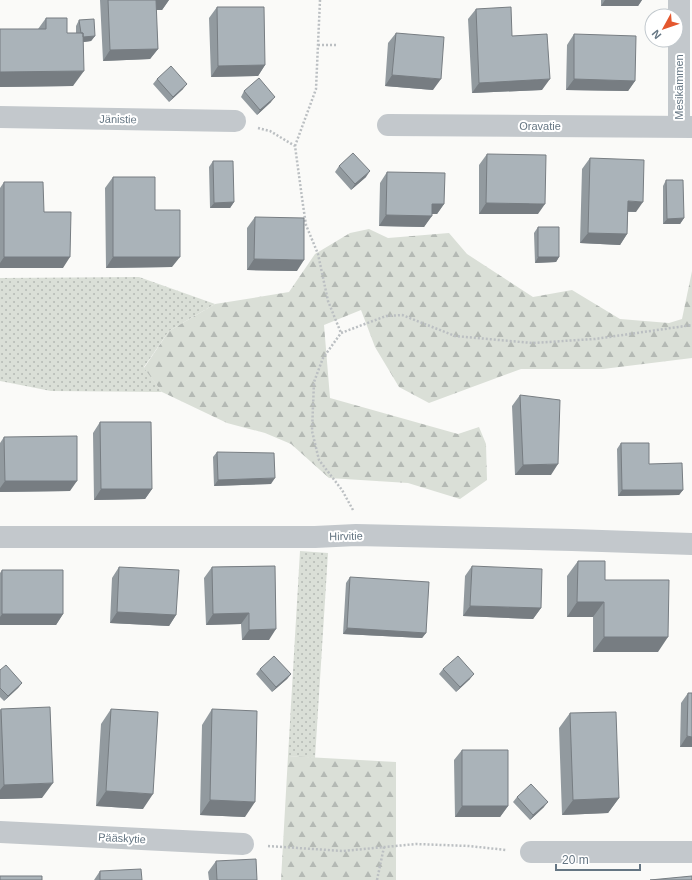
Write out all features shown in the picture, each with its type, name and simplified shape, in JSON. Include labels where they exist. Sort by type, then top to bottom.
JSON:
[{"type":"street","name":"Mesikämmen","points":[[679,0],[685,127]]},
{"type":"street","name":"Jänistie","points":[[0,118],[235,121]]},
{"type":"street","name":"Oravatie","points":[[388,125],[685,127]]},
{"type":"street","name":"Hirvitie","points":[[0,537],[356,536],[692,544]]},
{"type":"street","name":"Pääskytie","points":[[0,832],[243,844]]},
{"type":"street","points":[[531,852],[692,852]]},
{"type":"path","points":[[320,0],[316,89],[296,146],[306,225],[318,254],[328,301],[341,333]]},
{"type":"path","points":[[318,45],[338,45]]},
{"type":"path","points":[[235,121],[270,131],[296,146]]},
{"type":"path","points":[[356,536],[358,521],[342,490],[320,460],[312,431],[314,382],[323,358],[341,333],[386,316],[396,315],[402,315],[455,336],[532,343],[595,339],[692,326]]},
{"type":"path","points":[[243,844],[343,851],[416,844],[469,846],[531,852]]},
{"type":"path","points":[[377,880],[384,847]]},
{"type":"green space","points":[[369,229],[388,238],[449,233],[467,254],[533,297],[572,290],[620,319],[669,323],[682,319],[692,271],[692,358],[603,369],[521,369],[429,403],[399,387],[375,347],[361,310],[324,325],[330,398],[458,434],[479,427],[486,444],[487,480],[460,499],[408,483],[329,478],[291,444],[265,433],[227,423],[162,392],[144,368],[169,331],[215,304],[289,292],[315,254],[350,233]]},
{"type":"green space","points":[[139,277],[215,304],[169,331],[144,367],[162,392],[51,391],[0,381],[0,278]]},
{"type":"green space","points":[[300,551],[328,553],[315,758],[288,756]]},
{"type":"green space","points":[[288,756],[396,762],[396,880],[281,880]]},
{"type":"building","points":[[108,0],[156,0],[158,49],[110,50]]},
{"type":"building","points":[[217,7],[264,7],[265,65],[218,66]]},
{"type":"building","points":[[511,7],[512,36],[547,34],[550,79],[479,83],[476,9]]},
{"type":"building","points":[[46,18],[67,18],[67,33],[83,33],[84,71],[0,72],[0,29],[46,29]]},
{"type":"building","points":[[94,19],[95,36],[83,37],[79,20]]},
{"type":"building","points":[[396,33],[444,37],[441,79],[392,75]]},
{"type":"building","points":[[574,34],[636,36],[635,81],[574,79]]},
{"type":"building","points":[[171,66],[187,84],[173,97],[157,79]]},
{"type":"building","points":[[259,78],[275,97],[260,110],[244,91]]},
{"type":"building","points":[[353,153],[370,171],[355,184],[339,166]]},
{"type":"building","points":[[487,154],[546,155],[545,204],[486,203]]},
{"type":"building","points":[[590,158],[644,160],[643,202],[628,201],[627,234],[588,233]]},
{"type":"building","points":[[213,161],[233,161],[234,202],[214,203]]},
{"type":"building","points":[[387,172],[445,173],[444,204],[432,204],[432,216],[386,215]]},
{"type":"building","points":[[113,177],[155,177],[155,210],[180,210],[180,257],[113,257]]},
{"type":"building","points":[[666,180],[683,180],[684,218],[667,219]]},
{"type":"building","points":[[4,182],[43,182],[44,212],[71,212],[70,257],[4,257]]},
{"type":"building","points":[[255,217],[304,218],[304,260],[254,259]]},
{"type":"building","points":[[538,227],[559,227],[559,257],[538,257]]},
{"type":"building","points":[[520,395],[560,400],[558,464],[523,465]]},
{"type":"building","points":[[100,422],[151,422],[152,489],[101,489]]},
{"type":"building","points":[[77,436],[77,481],[5,481],[4,437]]},
{"type":"building","points":[[621,443],[649,443],[649,464],[682,463],[683,490],[622,490]]},
{"type":"building","points":[[217,452],[274,453],[275,478],[218,480]]},
{"type":"building","points":[[578,561],[605,561],[605,580],[669,580],[668,637],[604,637],[604,602],[577,602]]},
{"type":"building","points":[[275,566],[276,629],[249,630],[249,613],[213,614],[212,567]]},
{"type":"building","points":[[472,566],[542,569],[541,608],[470,606]]},
{"type":"building","points":[[119,567],[179,570],[176,615],[117,612]]},
{"type":"building","points":[[2,570],[63,570],[63,614],[2,614]]},
{"type":"building","points":[[350,577],[429,582],[426,633],[347,628]]},
{"type":"building","points":[[274,656],[291,674],[276,687],[260,669]]},
{"type":"building","points":[[458,656],[474,674],[460,687],[443,669]]},
{"type":"building","points":[[6,665],[22,683],[8,696],[0,688],[0,670]]},
{"type":"building","points":[[688,693],[692,693],[692,737],[687,736]]},
{"type":"building","points":[[50,707],[53,783],[4,785],[1,709]]},
{"type":"building","points":[[111,709],[158,712],[153,794],[106,791]]},
{"type":"building","points":[[212,709],[257,711],[255,802],[210,800]]},
{"type":"building","points":[[616,712],[619,798],[573,800],[570,713]]},
{"type":"building","points":[[462,750],[508,750],[508,806],[462,806]]},
{"type":"building","points":[[531,784],[548,802],[533,815],[517,797]]},
{"type":"building","points":[[256,859],[257,880],[217,880],[216,861]]},
{"type":"building","points":[[141,869],[142,880],[100,880],[100,871]]},
{"type":"building","points":[[0,876],[42,876],[42,880],[0,880]]},
{"type":"building","points":[[692,876],[692,880],[650,880]]}]
